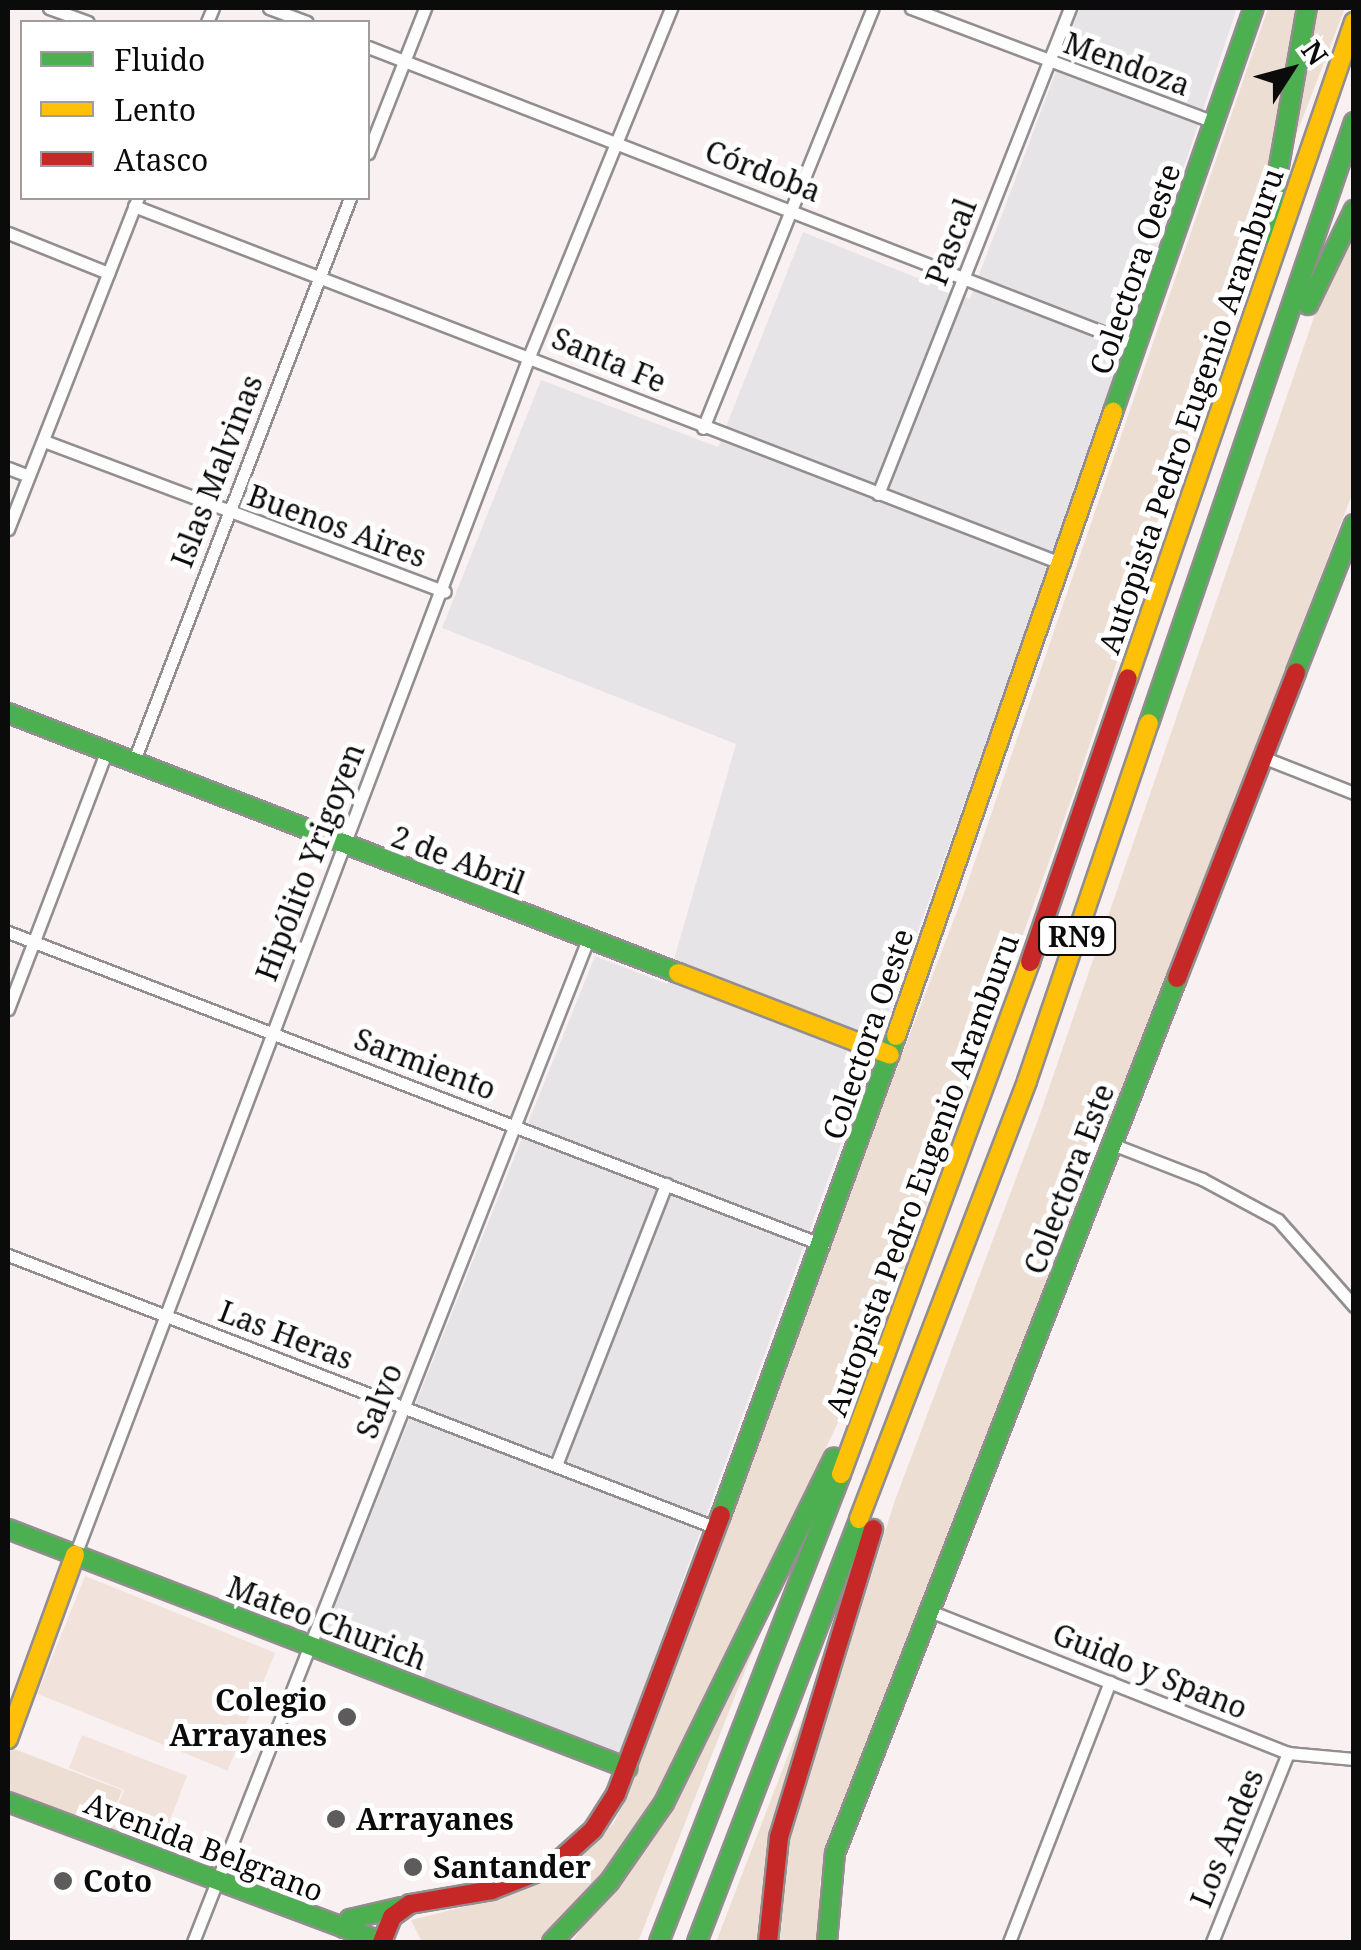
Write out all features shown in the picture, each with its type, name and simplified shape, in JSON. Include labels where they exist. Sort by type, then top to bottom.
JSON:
[{"type":"main road","name":"Colectora Oeste","points":[[345,1935],[350,1918],[492,1890],[553,1866],[605,1816],[627,1768],[714,1527],[823,1245],[1254,8]]},
{"type":"main road","points":[[1206,444],[1270,223],[1307,8]]},
{"type":"main road","name":"Autopista Pedro Eugenio Aramburu","points":[[659,1942],[885,1362],[1354,22]]},
{"type":"main road","name":"Autopista Pedro Eugenio Aramburu","points":[[697,1942],[898,1428],[1249,441],[1354,122]]},
{"type":"main road","points":[[1249,441],[1354,210]]},
{"type":"main road","name":"Colectora Este","points":[[827,1942],[835,1854],[1354,524]]},
{"type":"main road","name":"2 de Abril","points":[[8,713],[890,1055]]},
{"type":"main road","points":[[552,1942],[610,1881],[664,1803],[885,1362]]},
{"type":"main road","points":[[768,1942],[779,1837],[898,1428]]},
{"type":"main road","name":"Mateo Churich","points":[[8,1528],[627,1768]]},
{"type":"main road","name":"Hipólito Yrigoyen","points":[[8,1739],[75,1555]]},
{"type":"main road","name":"Avenida Belgrano","points":[[8,1802],[217,1881],[345,1935],[382,1942]]},
{"type":"main road","points":[[382,1942],[392,1917],[410,1904]]},
{"type":"street","points":[[49,8],[82,20]]},
{"type":"street","points":[[269,8],[301,20]]},
{"type":"street","points":[[370,148],[425,8]]},
{"type":"street","name":"Hipólito Yrigoyen","points":[[75,1555],[164,1314],[445,592],[530,354],[671,8]]},
{"type":"street","points":[[703,428],[787,208],[873,8]]},
{"type":"street","name":"Mendoza","points":[[910,8],[1215,122]]},
{"type":"street","name":"Pascal","points":[[878,494],[1070,8]]},
{"type":"street","name":"Córdoba","points":[[370,48],[1138,346]]},
{"type":"street","name":"Islas Malvinas","points":[[132,763],[349,200]]},
{"type":"street","points":[[8,530],[136,202]]},
{"type":"street","name":"Santa Fe","points":[[136,202],[318,277],[530,354],[703,428],[1063,564]]},
{"type":"street","points":[[8,233],[108,273]]},
{"type":"street","name":"Buenos Aires","points":[[44,441],[445,592]]},
{"type":"street","points":[[8,468],[29,476]]},
{"type":"street","points":[[8,1009],[106,752]]},
{"type":"street","points":[[1262,757],[1354,793]]},
{"type":"street","name":"Sarmiento","points":[[8,932],[823,1245]]},
{"type":"street","name":"Salvo","points":[[193,1942],[588,939]]},
{"type":"street","points":[[1112,1144],[1202,1179],[1278,1220],[1354,1306]]},
{"type":"street","points":[[556,1466],[666,1184]]},
{"type":"street","name":"Las Heras","points":[[8,1255],[714,1527]]},
{"type":"street","name":"Guido y Spano","points":[[932,1612],[1288,1753],[1354,1759]]},
{"type":"street","points":[[1009,1942],[1110,1682]]},
{"type":"street","name":"Los Andes","points":[[1212,1942],[1288,1753]]},
{"type":"shaded area","points":[[1080,8],[1237,8],[1056,550],[619,1756],[320,1642],[595,956],[667,984],[736,744],[442,628],[541,380],[718,447],[803,232],[970,299]]},
{"type":"shaded area","points":[[1268,8],[1303,8],[1257,236],[1076,786],[880,1335],[645,1825],[538,1942],[422,1942],[411,1920],[487,1901],[562,1869],[613,1824],[627,1796],[779,1374],[963,896]]},
{"type":"shaded area","points":[[1317,8],[1345,8],[1295,138]]},
{"type":"shaded area","points":[[1353,229],[1353,492],[843,1815],[820,1881],[817,1942],[780,1942],[788,1843],[894,1503],[1039,1117],[1314,317]]},
{"type":"shaded area","points":[[85,1576],[275,1653],[227,1771],[37,1694]]},
{"type":"shaded area","points":[[773,1600],[638,1942],[572,1942],[585,1923]]},
{"type":"shaded area","points":[[817,1680],[762,1942],[716,1942]]},
{"type":"shaded area","points":[[82,1735],[187,1776],[158,1851],[108,1831],[124,1790],[69,1768]]},
{"type":"shaded area","points":[[9,1747],[122,1790],[105,1833],[8,1796]]},
{"type":"traffic: fast","points":[[1113,412],[1254,8]]},
{"type":"traffic: fast","points":[[1267,234],[1307,8]]},
{"type":"traffic: fast","points":[[1149,723],[1354,122]]},
{"type":"traffic: fast","points":[[1308,305],[1354,210]]},
{"type":"traffic: fast","points":[[1296,672],[1354,524]]},
{"type":"traffic: fast","points":[[8,713],[678,973]]},
{"type":"traffic: fast","points":[[827,1942],[835,1853],[1177,978]]},
{"type":"traffic: fast","points":[[721,1515],[896,1036]]},
{"type":"traffic: fast","points":[[552,1942],[610,1881],[664,1803],[834,1458]]},
{"type":"traffic: fast","points":[[659,1942],[841,1474]]},
{"type":"traffic: fast","points":[[697,1942],[859,1519]]},
{"type":"traffic: fast","points":[[8,1529],[627,1768]]},
{"type":"traffic: fast","points":[[8,1802],[382,1942]]},
{"type":"traffic: fast","points":[[344,1928],[350,1919],[402,1907]]},
{"type":"traffic: slow","points":[[1128,678],[1354,22]]},
{"type":"traffic: slow","points":[[896,1036],[1113,412]]},
{"type":"traffic: slow","points":[[859,1519],[1027,1081],[1149,723]]},
{"type":"traffic: slow","points":[[841,1474],[1030,962]]},
{"type":"traffic: slow","points":[[678,973],[890,1055]]},
{"type":"traffic: slow","points":[[8,1739],[75,1555]]},
{"type":"traffic: jam","points":[[1177,978],[1296,672]]},
{"type":"traffic: jam","points":[[1030,962],[1128,678]]},
{"type":"traffic: jam","points":[[382,1942],[392,1917],[410,1904],[492,1890],[553,1866],[593,1830],[616,1794],[721,1515]]},
{"type":"traffic: jam","points":[[768,1942],[779,1837],[873,1529]]},
{"type":"place","name":"Colegio Arrayanes","points":[[347,1717]]},
{"type":"place","name":"Arrayanes","points":[[336,1819]]},
{"type":"place","name":"Santander","points":[[413,1867]]},
{"type":"place","name":"Coto","points":[[63,1881]]}]
